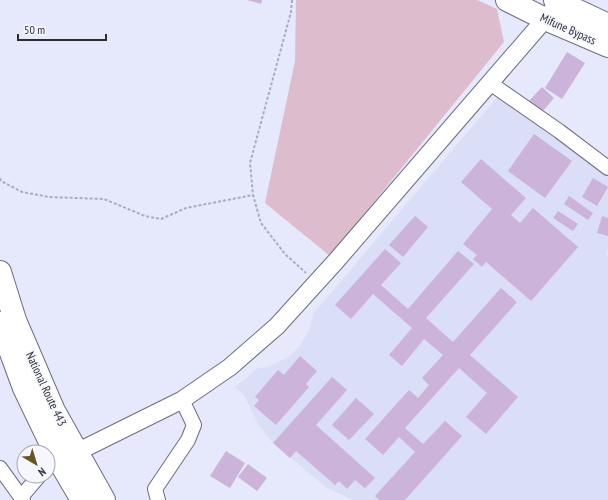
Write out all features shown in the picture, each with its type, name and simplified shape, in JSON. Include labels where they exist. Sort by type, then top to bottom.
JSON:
[{"type":"highway","name":"Mifune Bypass","points":[[507,0],[555,5],[608,46]]},
{"type":"highway","points":[[555,5],[608,25]]},
{"type":"highway","name":"National Route 443","points":[[0,272],[15,320],[54,411],[61,460],[104,500]]},
{"type":"highway","name":"National Route 443","points":[[0,323],[24,388],[82,500]]},
{"type":"street","points":[[61,460],[182,400],[230,367],[277,326],[490,83],[555,5]]},
{"type":"street","points":[[490,83],[559,131],[608,168]]},
{"type":"street","points":[[158,500],[155,489],[188,440],[194,424],[182,400]]},
{"type":"street","points":[[0,468],[22,498],[33,484]]},
{"type":"path","points":[[292,0],[291,12],[250,163],[253,195],[261,223],[285,254],[316,283]]},
{"type":"path","points":[[0,178],[1,181],[22,192],[49,197],[104,199],[145,216],[161,219],[186,208],[253,195]]},
{"type":"shaded area","points":[[296,0],[477,0],[497,9],[504,42],[330,256],[265,203],[295,61]]},
{"type":"shaded area","points":[[499,95],[608,174],[608,250],[606,254],[608,256],[608,500],[353,500],[327,488],[272,442],[258,424],[244,395],[235,387],[258,368],[268,367],[288,357],[300,346],[309,330],[313,314]]},
{"type":"building","points":[[247,0],[262,0],[261,4]]},
{"type":"building","points":[[567,52],[585,63],[562,99],[545,88]]},
{"type":"building","points":[[542,87],[554,98],[542,112],[529,101]]},
{"type":"building","points":[[534,134],[572,161],[545,198],[508,171]]},
{"type":"building","points":[[481,159],[526,198],[511,215],[520,223],[533,208],[578,247],[531,301],[486,262],[482,267],[473,259],[477,255],[463,244],[492,209],[461,182]]},
{"type":"building","points":[[593,178],[608,187],[597,206],[582,197]]},
{"type":"building","points":[[569,196],[593,213],[588,220],[564,204]]},
{"type":"building","points":[[558,211],[578,224],[573,231],[553,218]]},
{"type":"building","points":[[415,216],[428,227],[403,257],[389,245]]},
{"type":"building","points":[[602,216],[608,218],[608,236],[597,233]]},
{"type":"building","points":[[385,249],[401,263],[381,285],[408,309],[458,251],[474,264],[426,318],[453,342],[501,288],[517,302],[470,355],[518,397],[486,434],[466,417],[487,393],[459,368],[405,428],[423,444],[445,421],[462,436],[405,500],[379,500],[375,496],[415,452],[399,437],[383,455],[365,439],[409,390],[418,398],[429,385],[422,378],[443,355],[424,339],[402,366],[389,355],[412,328],[373,294],[351,319],[335,305]]},
{"type":"building","points":[[300,356],[317,371],[306,384],[309,387],[276,425],[254,406],[259,400],[255,397],[278,370],[284,375]]},
{"type":"building","points":[[332,377],[347,390],[316,425],[375,478],[365,488],[355,480],[347,489],[339,481],[335,485],[296,451],[290,458],[273,443]]},
{"type":"building","points":[[356,398],[374,414],[349,440],[332,425]]},
{"type":"building","points":[[226,451],[245,463],[230,488],[210,476]]},
{"type":"building","points":[[248,464],[267,478],[257,491],[238,477]]}]
